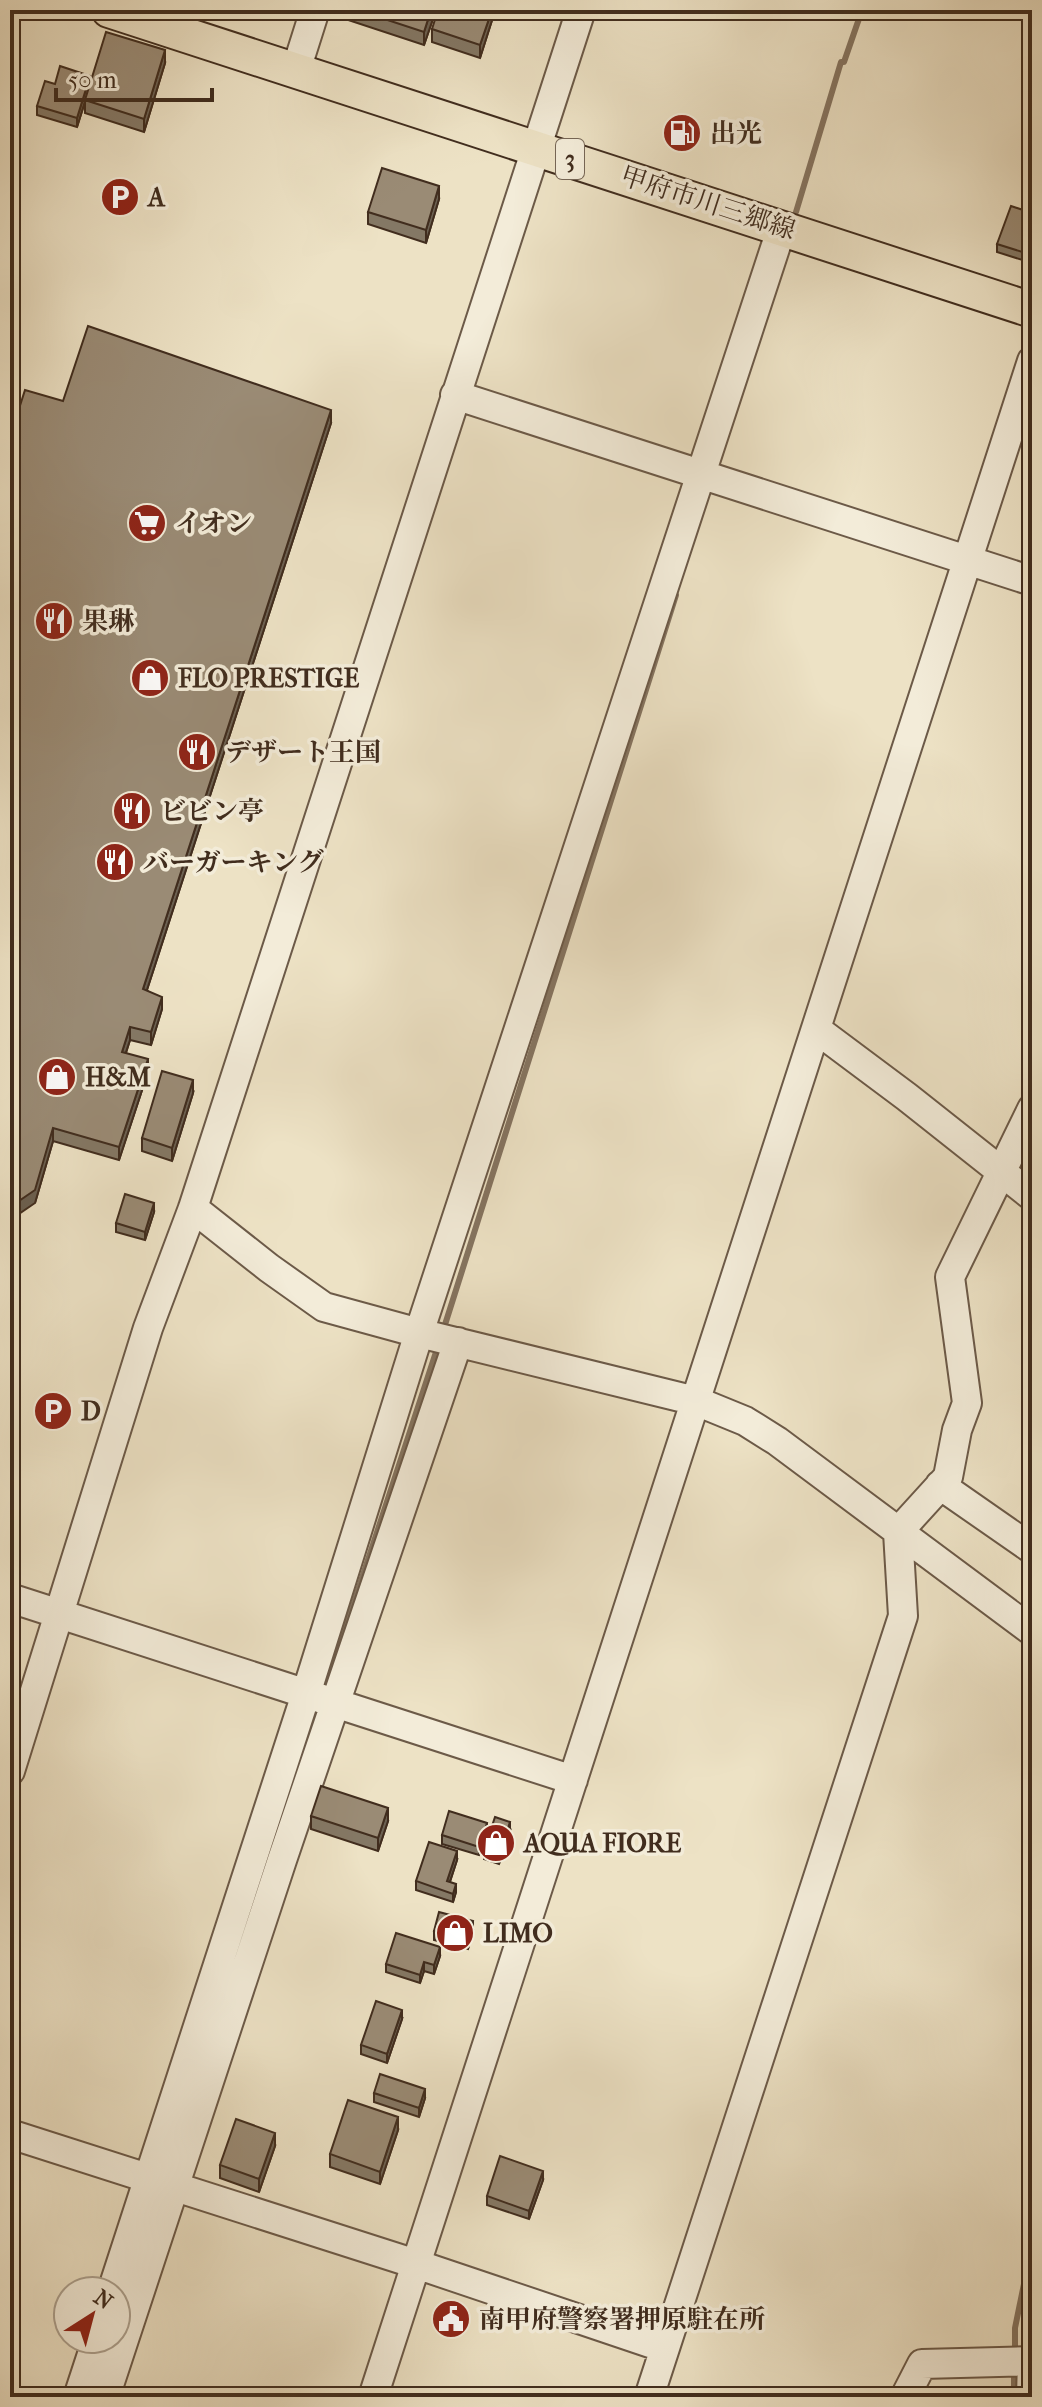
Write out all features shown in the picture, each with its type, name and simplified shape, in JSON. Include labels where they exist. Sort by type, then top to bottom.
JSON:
[{"type":"main road","name":"甲府市川三郷線","points":[[109,10],[1032,310]]},
{"type":"street","points":[[296,70],[315,10]]},
{"type":"street","points":[[10,1771],[148,1328],[193,1208],[581,10]]},
{"type":"street","points":[[105,2397],[162,2182],[306,1694],[419,1333],[782,227]]},
{"type":"street","points":[[373,2397],[1032,361]]},
{"type":"street","points":[[455,395],[1032,581]]},
{"type":"street","points":[[816,1029],[1032,1196]]},
{"type":"street","points":[[649,2397],[903,1616],[898,1532],[948,1477],[957,1430],[967,1403],[950,1277],[1032,1109]]},
{"type":"street","points":[[193,1208],[324,1307],[696,1401],[745,1421],[777,1441],[1032,1631]]},
{"type":"street","points":[[119,2275],[162,2182],[336,1704],[458,1342]]},
{"type":"street","points":[[940,1485],[1032,1549]]},
{"type":"street","points":[[10,1598],[573,1780]]},
{"type":"street","points":[[10,2134],[416,2264],[665,2348]]},
{"type":"street","points":[[78,2397],[92,2355]]},
{"type":"street","points":[[905,2397],[922,2364],[1032,2361],[1031,2397]]},
{"type":"building","points":[[357,10],[431,10],[424,32]]},
{"type":"building","points":[[438,10],[492,10],[480,45],[432,29]]},
{"type":"building","points":[[106,32],[165,50],[144,119],[85,100]]},
{"type":"building","points":[[60,66],[90,76],[77,118],[37,106],[45,81],[55,84]]},
{"type":"building","points":[[382,168],[439,186],[426,230],[368,212]]},
{"type":"building","points":[[1011,206],[1032,213],[1032,255],[997,244]]},
{"type":"building","points":[[88,326],[331,410],[143,989],[162,997],[151,1032],[130,1027],[122,1052],[148,1059],[119,1147],[53,1128],[35,1190],[10,1207],[10,437],[25,390],[63,401]]},
{"type":"building","points":[[162,1071],[193,1080],[172,1148],[142,1138]]},
{"type":"building","points":[[125,1194],[154,1203],[145,1232],[116,1223]]},
{"type":"building","points":[[321,1786],[388,1808],[378,1838],[311,1816]]},
{"type":"building","points":[[449,1811],[487,1823],[479,1847],[442,1835]]},
{"type":"building","points":[[495,1817],[510,1822],[499,1855],[484,1850]]},
{"type":"building","points":[[429,1842],[457,1851],[447,1881],[456,1884],[453,1894],[416,1881]]},
{"type":"building","points":[[439,1912],[473,1921],[468,1940],[434,1931]]},
{"type":"building","points":[[396,1933],[440,1947],[434,1965],[424,1962],[420,1975],[386,1964]]},
{"type":"building","points":[[376,2001],[402,2010],[387,2054],[361,2045]]},
{"type":"building","points":[[380,2074],[425,2089],[419,2108],[374,2093]]},
{"type":"building","points":[[348,2100],[398,2117],[380,2172],[330,2154]]},
{"type":"building","points":[[236,2119],[275,2133],[259,2179],[220,2165]]},
{"type":"building","points":[[500,2156],[543,2171],[529,2211],[487,2196]]},
{"type":"waterway","points":[[796,212],[841,62],[844,62],[862,10]]},
{"type":"waterway","points":[[443,1331],[676,595]]},
{"type":"waterway","points":[[328,1682],[438,1346]]},
{"type":"waterway","points":[[1015,2355],[1015,2328],[1024,2284],[1032,2266]]},
{"type":"waterway","points":[[1014,2371],[1014,2397]]},
{"type":"place","name":"出光","points":[[682,133]]},
{"type":"place","name":"A","points":[[120,197]]},
{"type":"place","name":"イオン","points":[[147,523]]},
{"type":"place","name":"果琳","points":[[54,621]]},
{"type":"place","name":"FLO PRESTIGE","points":[[150,678]]},
{"type":"place","name":"デザート王国","points":[[197,752]]},
{"type":"place","name":"ビビン亭","points":[[132,811]]},
{"type":"place","name":"バーガーキング","points":[[115,862]]},
{"type":"place","name":"H&M","points":[[57,1077]]},
{"type":"place","name":"D","points":[[53,1411]]},
{"type":"place","name":"AQUA FIORE","points":[[496,1843]]},
{"type":"place","name":"LIMO","points":[[455,1933]]},
{"type":"place","name":"南甲府警察署押原駐在所","points":[[451,2319]]}]
